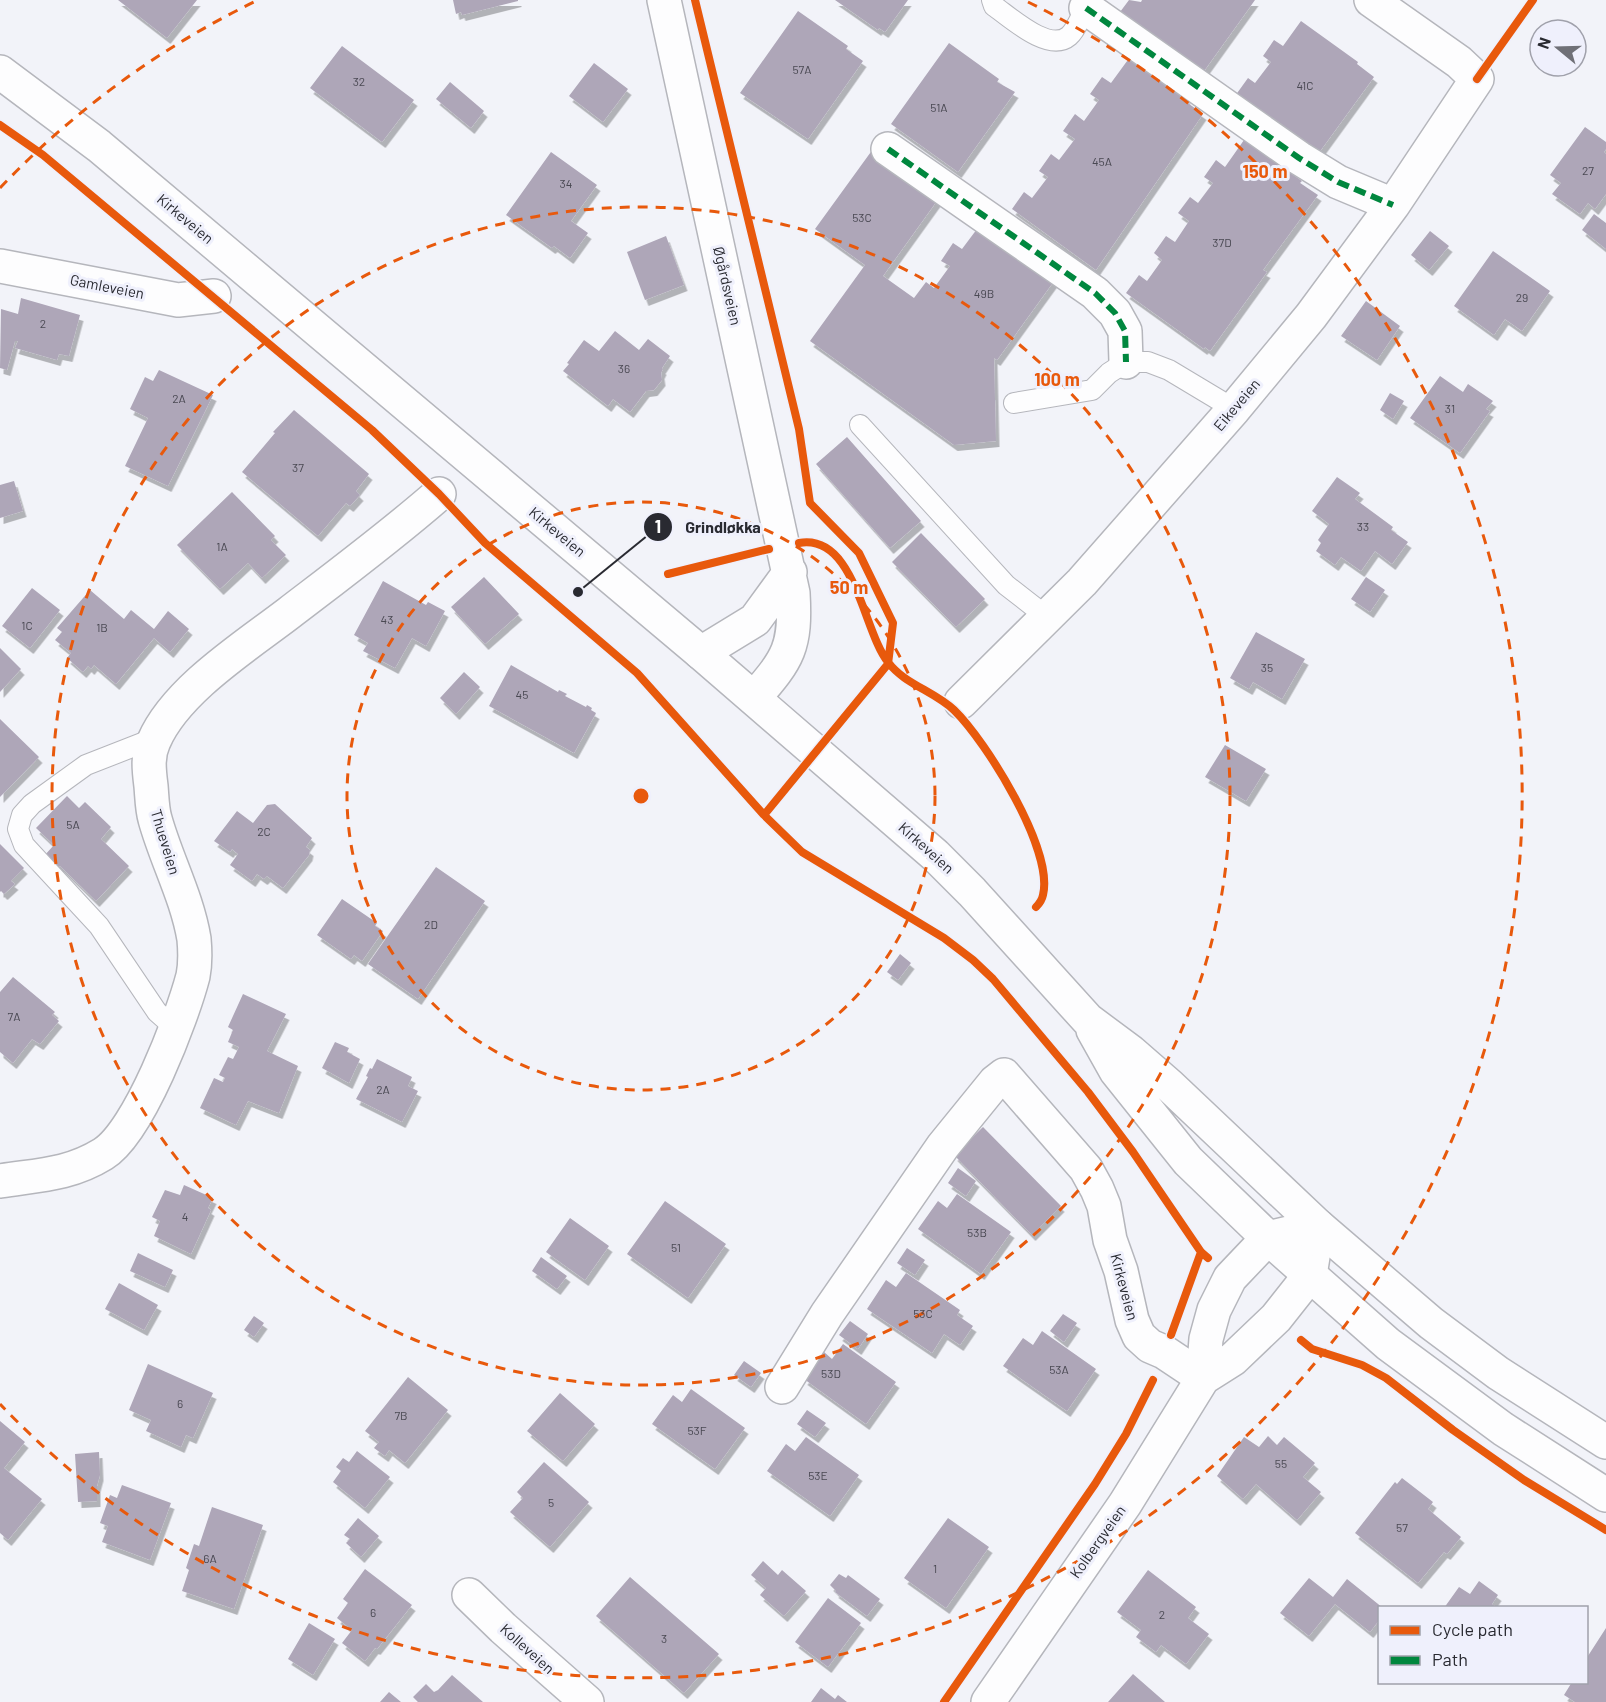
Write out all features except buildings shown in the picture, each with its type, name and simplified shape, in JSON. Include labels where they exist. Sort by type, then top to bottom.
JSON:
[{"type":"street","name":"Øgårdsveien","points":[[664,0],[790,572],[794,623],[789,650],[778,670],[754,698]]},
{"type":"street","name":"Eikeveien","points":[[961,702],[1082,582],[1234,409],[1311,316],[1393,205],[1478,80],[1459,62],[1371,0]]},
{"type":"street","points":[[1085,4],[1299,158],[1338,182],[1393,205]]},
{"type":"street","name":"Kirkeveien","points":[[0,72],[99,146],[701,653],[935,855],[972,892],[1088,1020],[1131,1052],[1170,1086],[1318,1226],[1431,1323],[1498,1373],[1606,1442]]},
{"type":"street","points":[[888,149],[1095,293],[1115,313],[1125,331],[1126,362]]},
{"type":"street","name":"Gamleveien","points":[[0,266],[178,300],[214,296]]},
{"type":"street","name":"Thueveien","points":[[0,1180],[48,1175],[74,1169],[105,1153],[125,1132],[147,1097],[175,1028],[193,975],[194,942],[189,916],[154,817],[148,766],[149,754],[155,738],[175,708],[213,672],[361,558],[439,494]]},
{"type":"street","points":[[701,653],[755,620],[790,572]]},
{"type":"street","name":"Kirkeveien","points":[[1088,1020],[1116,1071],[1188,1161],[1268,1238],[1397,1351],[1503,1429],[1606,1495]]},
{"type":"street","name":"Kirkeveien","points":[[782,1387],[827,1314],[943,1146],[1004,1075],[1086,1169],[1097,1189],[1104,1206],[1110,1240],[1121,1270],[1131,1320],[1139,1336],[1150,1346],[1164,1352],[1203,1378]]},
{"type":"street","points":[[1268,1238],[1318,1226]]},
{"type":"street","name":"Kolbergveien","points":[[988,1702],[1125,1504],[1203,1378],[1233,1359],[1276,1318],[1310,1275],[1318,1226]]},
{"type":"street","name":"Kolbergveien","points":[[1203,1378],[1206,1339],[1214,1310],[1230,1278],[1268,1238]]},
{"type":"street","name":"Kolleveien","points":[[469,1595],[587,1702]]},
{"type":"lane","points":[[992,0],[994,6],[1044,40],[1060,41],[1070,36],[1085,4]]},
{"type":"lane","points":[[1014,403],[1092,390],[1109,373],[1126,362],[1148,362],[1169,370],[1234,409]]},
{"type":"lane","points":[[860,425],[1006,585],[1047,617]]},
{"type":"lane","points":[[155,738],[86,765],[33,804],[22,815],[18,829],[24,845],[99,926],[158,1012],[175,1028]]},
{"type":"marked path","points":[[1086,8],[1299,158],[1338,182],[1393,205]]},
{"type":"marked path","points":[[888,149],[1095,293],[1115,313],[1125,331],[1126,362]]},
{"type":"cycle path","points":[[695,0],[799,429],[810,503],[859,553],[893,623],[888,664],[764,815]]},
{"type":"cycle path","points":[[1477,79],[1533,0]]},
{"type":"cycle path","points":[[0,125],[43,155],[372,430],[439,494],[485,543],[637,673],[764,815],[802,852],[944,938],[973,960],[993,979],[1088,1092],[1133,1152],[1201,1252],[1208,1258]]},
{"type":"cycle path","points":[[799,543],[818,544],[833,553],[845,568],[855,587],[879,648],[888,662],[902,676],[954,710],[999,770],[1015,797],[1038,851],[1044,875],[1043,895],[1036,907]]},
{"type":"cycle path","points":[[668,574],[769,549]]},
{"type":"cycle path","points":[[1171,1335],[1201,1252]]},
{"type":"cycle path","points":[[1301,1340],[1312,1349],[1362,1365],[1386,1378],[1453,1430],[1524,1480],[1606,1530]]},
{"type":"cycle path","points":[[944,1702],[1095,1484],[1126,1434],[1153,1380]]},
{"type":"place","name":"Grindløkka","points":[[578,592]]}]
